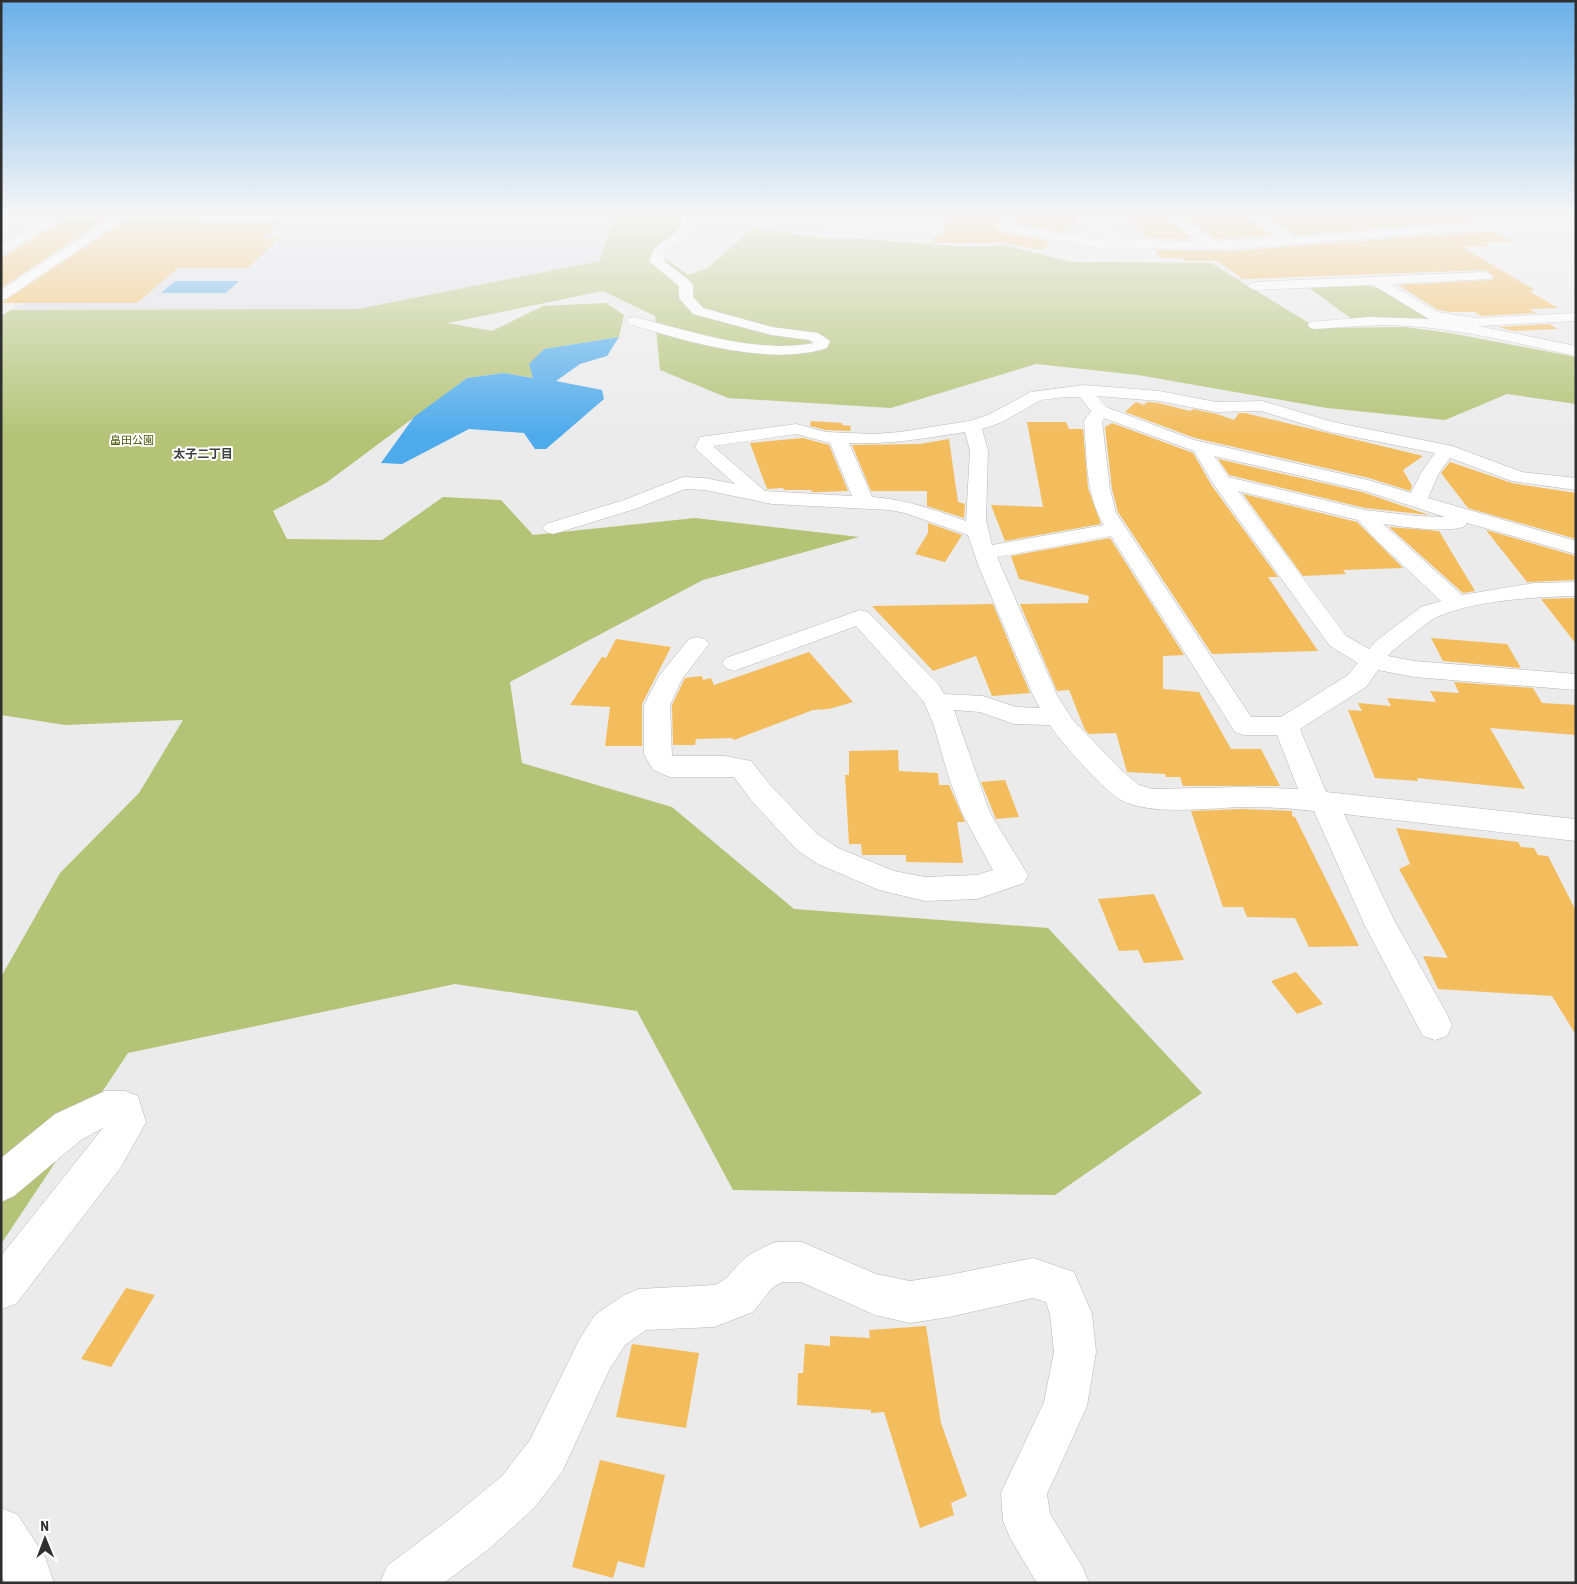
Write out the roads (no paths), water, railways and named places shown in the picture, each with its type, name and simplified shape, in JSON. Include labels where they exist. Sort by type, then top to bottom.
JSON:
[{"type":"street","points":[[1,296],[12,289]]},
{"type":"street","points":[[634,321],[722,344],[776,349],[814,348],[822,345],[822,341],[814,336],[771,331],[698,311],[686,298],[686,289]]},
{"type":"street","points":[[1389,289],[1433,316],[1453,324],[1576,351]]},
{"type":"street","points":[[1315,325],[1387,321],[1453,324],[1576,317]]},
{"type":"street","points":[[1084,390],[1100,411],[1188,444],[1359,484],[1576,548]]},
{"type":"street","points":[[758,495],[704,447],[706,441],[796,429],[837,438],[900,438],[972,426],[994,419],[1037,396],[1084,390],[1158,396],[1216,407],[1262,406],[1330,426],[1446,450],[1519,477],[1576,484]]},
{"type":"street","points":[[1100,411],[1093,421],[1100,489],[1106,513],[1244,726],[1286,726],[1357,681],[1384,646],[1429,612],[1457,603],[1534,590],[1576,589]]},
{"type":"street","points":[[972,426],[978,451],[976,512],[981,542],[1045,695],[1063,725],[1111,778],[1130,793],[1152,799],[1244,797],[1320,801],[1576,830]]},
{"type":"street","points":[[837,438],[864,501]]},
{"type":"street","points":[[1202,447],[1206,458],[1221,481],[1338,641],[1373,661],[1414,669],[1576,682]]},
{"type":"street","points":[[1417,500],[1430,473],[1446,450]]},
{"type":"street","points":[[1221,481],[1364,516],[1416,522],[1486,523]]},
{"type":"street","points":[[553,528],[631,504],[683,483],[705,484],[758,495],[804,501],[864,501],[910,508],[981,542],[1070,536],[1116,529]]},
{"type":"street","points":[[1364,516],[1384,538],[1457,603]]},
{"type":"street","points":[[697,644],[671,676],[657,705],[657,754],[662,763],[670,767],[725,766],[742,768],[761,793],[807,842],[828,856],[890,882],[925,889],[977,887],[1014,876],[979,820],[967,792],[938,702],[860,617],[734,663]]},
{"type":"street","points":[[938,702],[983,704],[1014,715],[1058,716]]},
{"type":"street","points":[[1286,726],[1381,926],[1434,1025]]},
{"type":"street","points":[[1,1183],[68,1128],[105,1108],[125,1108],[128,1122],[108,1154],[1,1288]]},
{"type":"street","points":[[404,1583],[466,1536],[518,1492],[546,1456],[594,1355],[610,1330],[639,1310],[714,1306],[738,1297],[758,1274],[776,1262],[802,1262],[875,1294],[910,1302],[949,1296],[1033,1278],[1060,1286],[1071,1314],[1075,1352],[1065,1406],[1024,1493],[1027,1521],[1065,1583]]},
{"type":"street","points":[[1,1532],[28,1574],[30,1583]]},
{"type":"water","points":[[166,289],[230,289],[226,293],[161,293]]},
{"type":"water","points":[[619,337],[607,356],[580,364],[556,381],[602,390],[604,399],[546,449],[535,449],[524,433],[469,429],[402,464],[381,463],[414,417],[467,378],[504,373],[533,378],[529,364],[544,349]]},
{"type":"district","name":"太子二丁目","points":[[203,454]]},
{"type":"park label","name":"畠田公園","points":[[132,440]]}]
